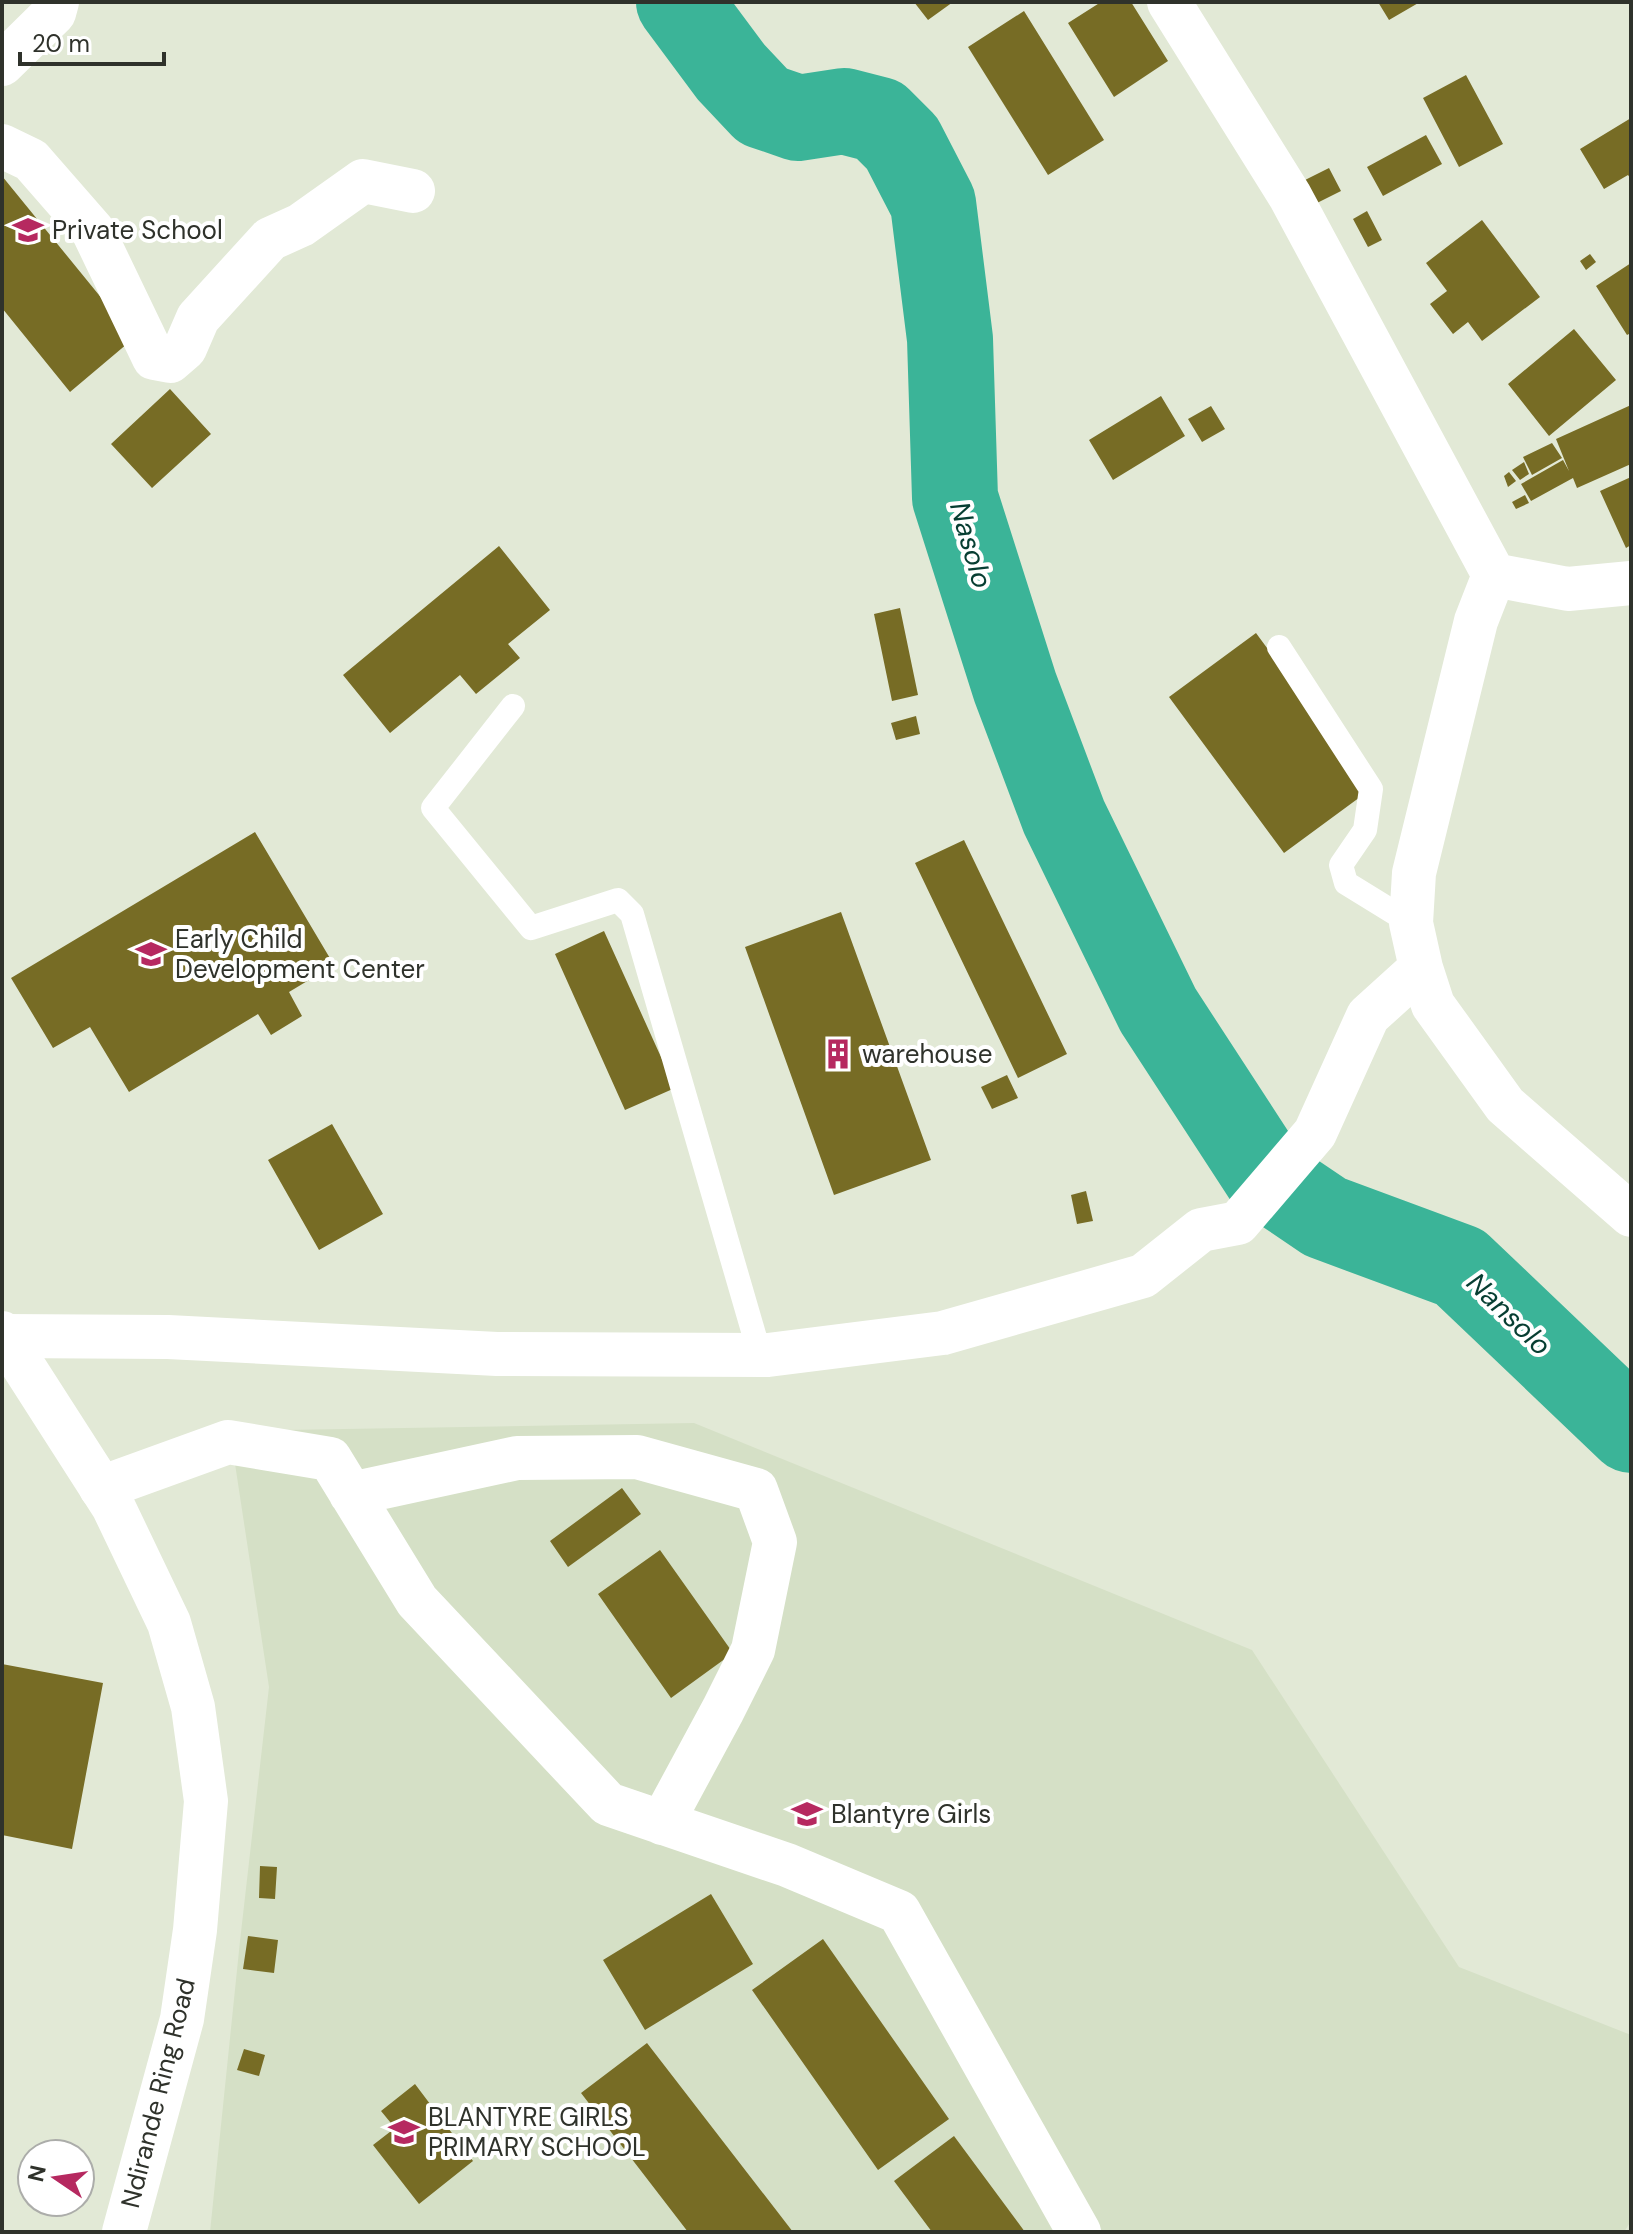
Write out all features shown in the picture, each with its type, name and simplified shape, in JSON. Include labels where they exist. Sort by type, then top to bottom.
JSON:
[{"type":"street","points":[[2,64],[54,13],[57,2]]},
{"type":"street","points":[[1169,2],[1290,196],[1494,575],[1476,621],[1414,873],[1411,923],[1433,1005],[1505,1105],[1631,1215]]},
{"type":"street","points":[[2,146],[31,160],[93,231],[154,358],[170,361],[185,348],[198,318],[270,239],[301,225],[363,181],[413,191]]},
{"type":"street","points":[[1494,575],[1568,589],[1631,583]]},
{"type":"street","points":[[3,1334],[168,1337],[497,1354],[760,1355],[943,1333],[1143,1276],[1201,1230],[1238,1223],[1315,1133],[1368,1016],[1421,968]]},
{"type":"street","name":"Ndirande Ring Road","points":[[3,1334],[113,1506],[169,1623],[193,1707],[206,1801],[195,1930],[182,2019],[124,2232]]},
{"type":"street","points":[[101,1488],[228,1442],[330,1459],[417,1601],[608,1804],[787,1865],[899,1912],[1079,2232]]},
{"type":"street","points":[[351,1494],[517,1458],[547,1457],[637,1457],[756,1490],[775,1542],[753,1650],[662,1823]]},
{"type":"lane","points":[[1279,647],[1371,789],[1365,830],[1341,865],[1346,883],[1411,923]]},
{"type":"lane","points":[[513,706],[433,808],[531,928],[618,900],[632,914],[760,1355]]},
{"type":"shaded area","name":"Blantyre Girls","points":[[694,1423],[1252,1650],[1459,1967],[1631,2035],[1631,2221],[1624,2232],[210,2232],[269,1687],[230,1431]]},
{"type":"building","points":[[914,2],[953,2],[928,20]]},
{"type":"building","points":[[1101,2],[1131,2],[1168,61],[1114,97],[1068,23]]},
{"type":"building","points":[[1378,2],[1420,2],[1389,20]]},
{"type":"building","points":[[1024,11],[1104,140],[1048,175],[968,47]]},
{"type":"building","points":[[1466,75],[1503,144],[1459,167],[1423,98]]},
{"type":"building","points":[[1631,118],[1631,179],[1628,175],[1604,189],[1580,149]]},
{"type":"building","points":[[1426,135],[1442,164],[1383,196],[1367,167]]},
{"type":"building","points":[[1329,168],[1341,191],[1317,203],[1305,180]]},
{"type":"building","points":[[2,176],[134,338],[70,392],[2,308]]},
{"type":"building","points":[[1367,211],[1382,240],[1368,247],[1353,219]]},
{"type":"building","points":[[1482,220],[1540,297],[1482,341],[1468,322],[1453,334],[1430,304],[1447,291],[1426,263]]},
{"type":"building","points":[[1590,254],[1596,262],[1586,270],[1580,261]]},
{"type":"building","points":[[1631,263],[1631,333],[1627,335],[1596,286]]},
{"type":"building","points":[[1574,329],[1616,380],[1549,436],[1508,384]]},
{"type":"building","points":[[170,389],[211,434],[152,488],[111,444]]},
{"type":"building","points":[[1161,396],[1185,436],[1113,480],[1089,440]]},
{"type":"building","points":[[1631,405],[1631,464],[1577,488],[1573,478],[1531,501],[1521,484],[1563,460],[1569,471],[1556,439]]},
{"type":"building","points":[[1211,406],[1225,429],[1202,442],[1188,419]]},
{"type":"building","points":[[1552,443],[1562,458],[1532,475],[1523,457]]},
{"type":"building","points":[[1524,462],[1529,474],[1520,480],[1512,470]]},
{"type":"building","points":[[1509,472],[1516,481],[1508,487],[1504,476]]},
{"type":"building","points":[[1631,477],[1631,545],[1626,548],[1600,491]]},
{"type":"building","points":[[1525,495],[1529,503],[1516,509],[1512,502]]},
{"type":"building","points":[[499,546],[550,610],[508,644],[520,658],[476,694],[460,675],[390,733],[343,675]]},
{"type":"building","points":[[900,608],[918,695],[892,701],[874,614]]},
{"type":"building","points":[[1256,633],[1371,789],[1284,853],[1169,697]]},
{"type":"building","points":[[916,716],[920,734],[896,740],[891,723]]},
{"type":"building","points":[[255,832],[334,965],[289,992],[302,1016],[271,1035],[258,1014],[129,1092],[90,1027],[53,1048],[11,978]]},
{"type":"building","points":[[964,840],[1067,1054],[1018,1078],[915,863]]},
{"type":"building","name":"warehouse","points":[[841,912],[931,1160],[834,1195],[745,947]]},
{"type":"building","points":[[604,931],[675,1088],[625,1110],[555,954]]},
{"type":"building","points":[[1007,1075],[1018,1098],[992,1109],[981,1087]]},
{"type":"building","points":[[332,1124],[383,1214],[319,1250],[268,1160]]},
{"type":"building","points":[[1086,1191],[1093,1221],[1077,1224],[1071,1195]]},
{"type":"building","points":[[622,1488],[641,1514],[568,1567],[550,1541]]},
{"type":"building","points":[[660,1550],[733,1653],[671,1698],[598,1594]]},
{"type":"building","points":[[2,1664],[103,1683],[72,1849],[2,1835]]},
{"type":"building","points":[[260,1866],[277,1867],[275,1899],[259,1898]]},
{"type":"building","points":[[711,1894],[753,1964],[645,2030],[603,1960]]},
{"type":"building","points":[[248,1936],[278,1940],[274,1973],[243,1969]]},
{"type":"building","points":[[823,1939],[949,2119],[878,2170],[752,1990]]},
{"type":"building","points":[[647,2043],[793,2232],[688,2232],[581,2093]]},
{"type":"building","points":[[244,2049],[265,2055],[259,2076],[237,2070]]},
{"type":"building","points":[[415,2084],[473,2161],[419,2204],[373,2145],[395,2128],[381,2111]]},
{"type":"building","points":[[954,2136],[1025,2232],[932,2232],[894,2181]]},
{"type":"waterway","name":"Nasolo","points":[[679,2],[731,72],[763,106],[798,118],[844,111],[879,120],[902,143],[933,203],[950,339],[955,498],[1015,687],[1064,817],[1158,1010],[1266,1176]]},
{"type":"waterway","name":"Nansolo","points":[[1282,1188],[1325,1217],[1460,1267],[1631,1430]]},
{"type":"place","name":"Private School","points":[[28,230]]},
{"type":"place","name":"Early Child Development Center","points":[[151,954]]},
{"type":"place","name":"warehouse","points":[[838,1054]]},
{"type":"place","name":"Blantyre Girls","points":[[807,1814]]},
{"type":"place","name":"BLANTYRE GIRLS PRIMARY SCHOOL","points":[[404,2132]]}]
